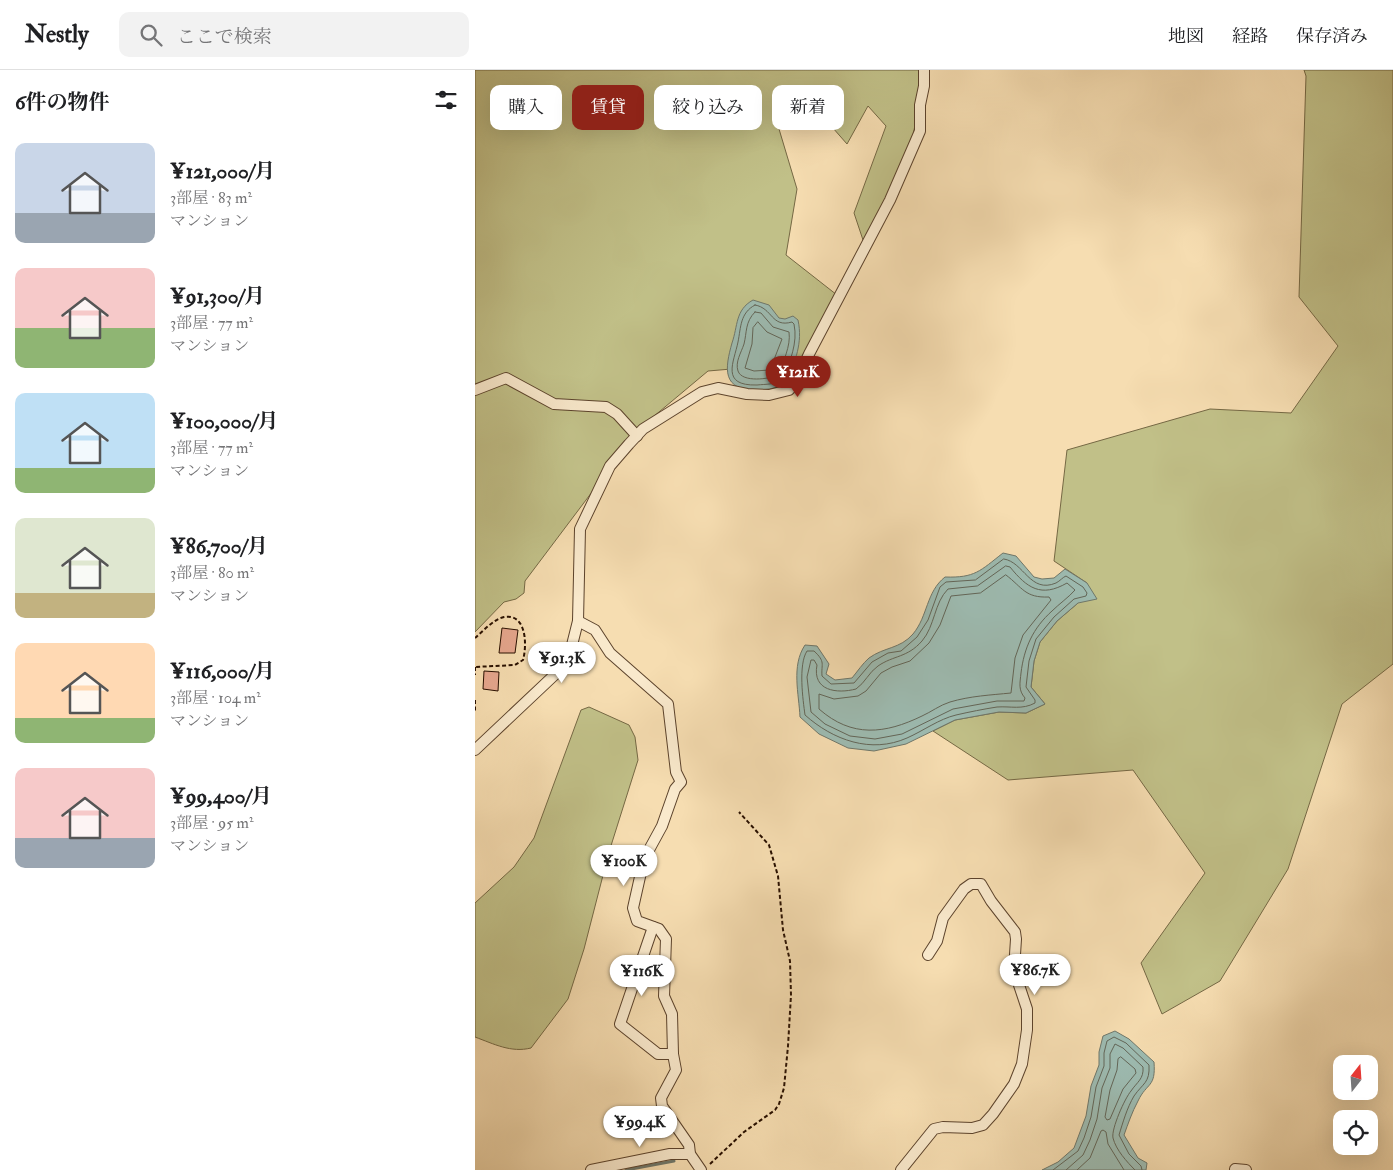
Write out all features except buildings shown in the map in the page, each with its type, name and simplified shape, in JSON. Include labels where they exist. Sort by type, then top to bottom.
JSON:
[{"type":"street","points":[[475,750],[564,666],[578,621],[580,529],[610,466],[643,429],[702,392],[718,388],[747,394],[769,395],[789,390],[796,382],[890,200],[920,131],[920,105],[924,86],[924,70]]},
{"type":"street","points":[[475,390],[506,378],[554,404],[606,407],[617,414],[637,436]]},
{"type":"street","points":[[578,621],[595,630],[610,653],[668,704],[676,772],[681,782],[675,789],[662,826],[644,858],[633,908],[637,920],[663,933],[665,939],[664,996],[672,1014],[673,1054],[676,1070],[661,1098],[662,1106],[689,1145],[690,1154]]},
{"type":"street","points":[[901,1170],[934,1129],[943,1127],[972,1128],[983,1125],[993,1114],[1014,1084],[1022,1064],[1027,1030],[1027,1009],[1014,970],[1017,939],[1015,932],[991,901],[981,884],[971,884],[953,903],[941,922],[937,941],[928,955]]},
{"type":"street","points":[[653,927],[620,1024],[658,1054],[673,1054]]},
{"type":"street","points":[[591,1170],[670,1154],[690,1154],[706,1167]]},
{"type":"path","points":[[475,638],[494,622],[504,617],[519,621],[524,631],[523,660],[515,665],[475,667],[475,675]]},
{"type":"path","points":[[475,700],[475,713]]},
{"type":"path","points":[[706,1167],[744,1132],[775,1110],[784,1088],[788,1046],[791,961],[783,930],[778,876],[769,844],[739,812]]},
{"type":"shaded area","points":[[475,70],[925,70],[908,163],[865,246],[854,213],[886,126],[868,106],[847,144],[835,130],[844,130],[844,85],[772,85],[772,130],[779,130],[797,189],[786,255],[837,295],[802,363],[708,371],[641,427],[525,581],[524,593],[516,599],[504,602],[475,632]]},
{"type":"shaded area","points":[[1304,70],[1393,70],[1393,664],[1342,704],[1288,869],[1220,981],[1162,1014],[1141,963],[1205,873],[1133,770],[1008,780],[933,731],[955,720],[999,712],[1026,713],[1045,704],[1031,687],[1034,661],[1040,642],[1057,621],[1078,603],[1087,583],[1054,561],[1067,450],[1210,409],[1291,413],[1338,346],[1299,297],[1306,76]]},
{"type":"shaded area","points":[[589,707],[629,725],[635,737],[638,760],[609,852],[584,949],[568,999],[531,1048],[510,1049],[475,1037],[475,903],[514,867],[534,838],[581,710]]},
{"type":"water","points":[[753,300],[769,305],[779,318],[785,319],[793,316],[798,320],[800,336],[793,367],[787,382],[773,388],[758,390],[737,387],[732,382],[727,369],[738,319],[743,309]]},
{"type":"water","points":[[1003,553],[1016,556],[1034,577],[1042,579],[1054,578],[1065,569],[1087,583],[1097,599],[1078,603],[1057,621],[1040,642],[1034,661],[1031,687],[1045,704],[1026,713],[999,712],[955,720],[906,744],[874,751],[848,748],[819,734],[800,717],[797,671],[798,662],[805,645],[817,646],[829,664],[826,674],[835,680],[852,678],[869,658],[903,643],[913,634],[922,620],[930,597],[945,577],[970,575]]},
{"type":"water","points":[[1115,1031],[1129,1039],[1154,1062],[1152,1081],[1141,1095],[1124,1135],[1138,1158],[1147,1163],[1146,1170],[1042,1170],[1058,1162],[1074,1148],[1086,1116],[1091,1086],[1099,1065],[1099,1052],[1103,1036]]},
{"type":"waterway","points":[[626,1170],[674,1161]]}]
